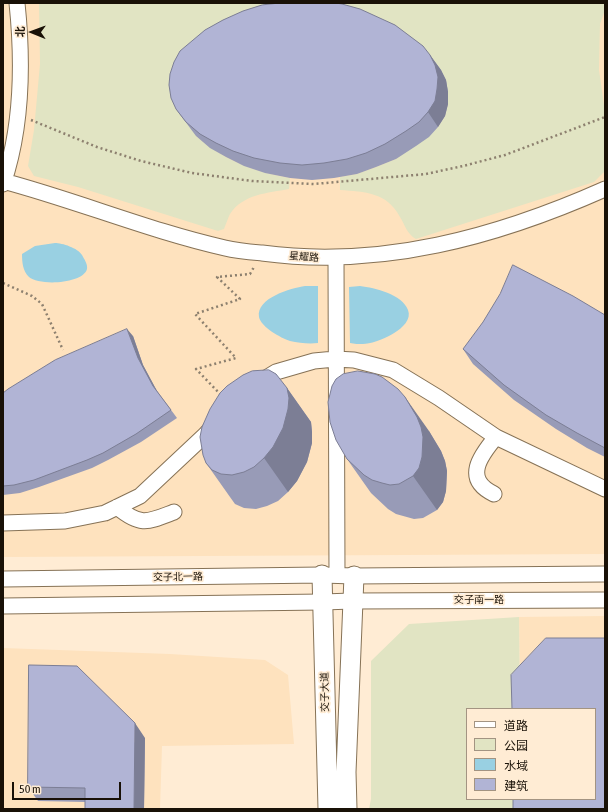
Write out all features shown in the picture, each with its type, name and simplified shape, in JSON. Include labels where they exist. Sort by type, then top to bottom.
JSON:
[{"type":"main road","points":[[338,575],[352,601],[346,809]]},
{"type":"main road","name":"交子大道","points":[[328,809],[323,602],[338,575]]},
{"type":"street","points":[[3,182],[12,145],[17,115],[21,71],[20,33],[17,3]]},
{"type":"street","name":"星耀路","points":[[3,182],[226,249],[325,259],[363,256],[449,244],[498,230],[578,201],[605,189]]},
{"type":"street","points":[[336,258],[335,359],[338,575],[605,574]]},
{"type":"street","points":[[246,391],[276,372],[314,361],[335,359],[354,360],[393,370],[440,398],[496,437],[605,489]]},
{"type":"street","points":[[3,523],[65,521],[105,513],[140,496],[205,435],[232,405]]},
{"type":"street","points":[[494,494],[486,491],[477,480],[477,466],[484,451],[496,437]]},
{"type":"street","points":[[117,507],[128,516],[136,520],[150,521],[174,512]]},
{"type":"street","name":"交子北一路","points":[[3,579],[338,575]]},
{"type":"street","name":"交子南一路","points":[[352,601],[605,600]]},
{"type":"street","points":[[3,606],[352,601]]},
{"type":"path","points":[[17,115],[96,147],[141,161],[192,173],[252,181],[314,184],[426,174],[463,166],[505,155],[605,117]]},
{"type":"path","points":[[232,405],[196,369],[236,358],[194,314],[240,299],[217,277],[250,274],[260,253]]},
{"type":"path","points":[[3,283],[32,296],[42,304],[63,350]]},
{"type":"shaded area","points":[[3,3],[605,3],[605,554],[3,557]]},
{"type":"shaded area","points":[[605,616],[605,809],[596,800],[596,708],[520,708],[519,617]]},
{"type":"shaded area","points":[[3,648],[170,654],[265,660],[288,675],[294,744],[162,746],[160,809],[3,809]]},
{"type":"green space","points":[[39,3],[282,3],[196,136],[218,152],[240,164],[264,172],[290,178],[289,189],[265,193],[242,202],[235,207],[230,214],[224,229],[218,231],[78,187],[34,176],[28,166],[34,130],[40,64]]},
{"type":"green space","points":[[605,3],[605,10],[600,24],[599,70],[605,112],[605,171],[594,182],[416,239],[408,232],[395,209],[382,198],[367,193],[340,190],[340,177],[357,174],[396,159],[438,127],[445,116],[448,104],[448,92],[334,4]]},
{"type":"green space","points":[[519,617],[520,708],[466,708],[466,800],[522,800],[522,809],[369,809],[371,799],[371,661],[409,624]]},
{"type":"water","points":[[55,243],[70,246],[80,252],[87,265],[87,269],[84,274],[78,278],[60,282],[42,282],[29,277],[23,267],[22,254],[35,246]]},
{"type":"water","points":[[305,286],[318,286],[318,343],[300,343],[286,340],[263,325],[259,317],[263,304],[269,299],[291,289]]},
{"type":"water","points":[[360,286],[380,290],[394,296],[405,304],[409,317],[406,323],[393,334],[385,338],[363,344],[350,343],[349,287]]},
{"type":"building","points":[[280,3],[342,4],[360,9],[395,25],[423,46],[435,65],[438,77],[437,89],[435,101],[428,112],[419,122],[385,144],[366,153],[347,159],[324,163],[302,165],[254,158],[233,151],[200,134],[186,122],[176,109],[171,98],[169,85],[170,74],[180,51],[205,30],[223,20],[243,11],[262,5]]},
{"type":"building","points":[[513,265],[573,296],[605,315],[605,448],[546,415],[504,385],[463,349],[483,322],[500,294]]},
{"type":"building","points":[[127,329],[138,358],[153,386],[171,410],[136,434],[103,453],[34,480],[3,486],[3,393],[55,360]]},
{"type":"building","points":[[269,370],[276,374],[287,388],[289,398],[283,428],[273,447],[254,467],[244,472],[232,475],[221,474],[212,470],[206,463],[203,455],[200,437],[202,427],[210,409],[220,393],[243,375],[252,371]]},
{"type":"building","points":[[358,371],[375,374],[382,377],[398,389],[405,397],[421,427],[423,437],[422,457],[419,468],[413,476],[399,484],[390,485],[382,483],[372,480],[364,475],[347,459],[336,440],[330,422],[328,402],[332,386],[336,379],[343,374]]},
{"type":"building","points":[[546,638],[605,638],[605,809],[513,809],[513,800],[596,800],[596,708],[512,708],[511,675]]},
{"type":"building","points":[[29,665],[77,666],[135,723],[134,809],[85,809],[85,788],[28,787]]}]
